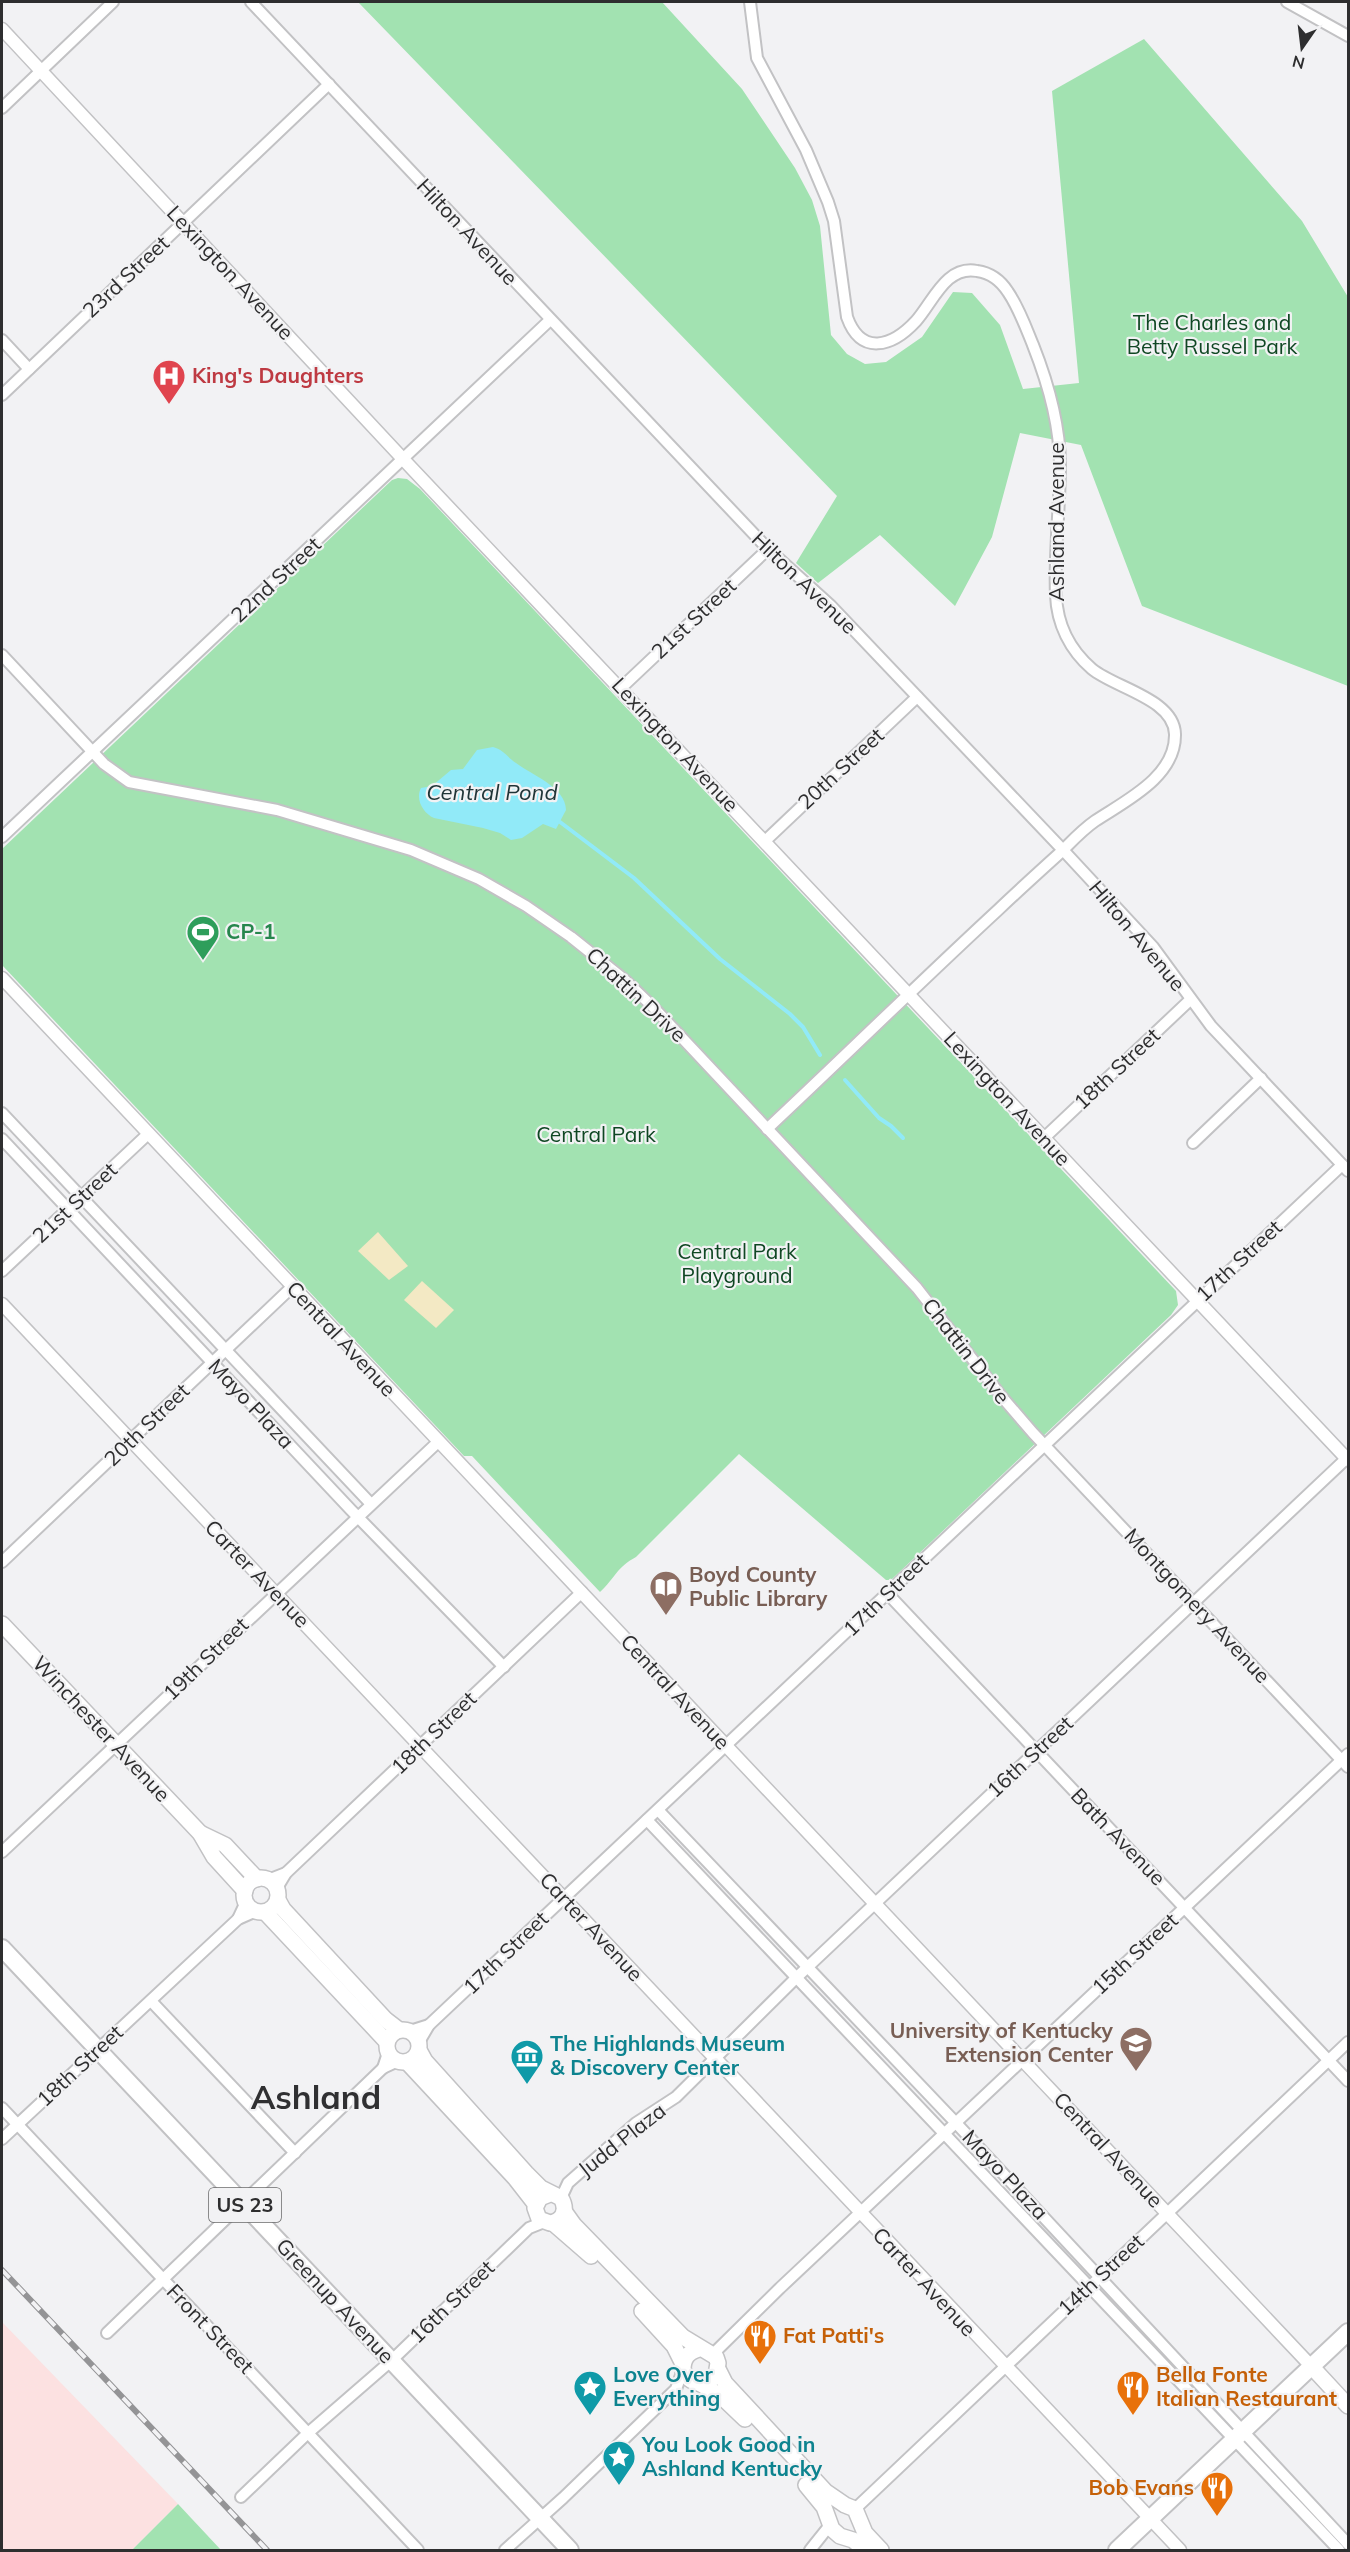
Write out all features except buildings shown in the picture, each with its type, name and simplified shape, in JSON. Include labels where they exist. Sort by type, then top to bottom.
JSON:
[{"type":"main road","name":"Winchester Avenue","points":[[2,1624],[200,1833],[214,1857],[253,1904],[515,2178],[542,2216],[603,2267],[675,2346],[683,2367]]},
{"type":"main road","name":"Winchester Avenue","points":[[200,1833],[225,1845],[270,1887],[283,1909],[386,2020],[412,2038],[425,2061],[526,2173],[558,2201],[574,2224],[660,2314],[683,2337],[710,2357],[725,2383],[826,2492],[850,2507]]},
{"type":"main road","points":[[248,1886],[270,1887],[271,1909],[253,1904],[248,1886]]},
{"type":"main road","name":"Greenup Avenue","points":[[2,1948],[570,2550]]},
{"type":"main road","points":[[390,2036],[412,2038],[417,2056],[395,2054],[390,2036]]},
{"type":"main road","points":[[540,2198],[558,2201],[560,2219],[542,2216],[540,2198]]},
{"type":"main road","points":[[1117,2550],[1348,2332]]},
{"type":"main road","points":[[698,2383],[712,2379],[710,2357],[689,2353],[683,2367],[690,2380],[722,2397],[765,2438],[823,2504],[836,2529],[865,2550]]},
{"type":"main road","name":"Central Avenue","points":[[1311,2367],[1348,2406]]},
{"type":"main road","points":[[836,2529],[835,2509],[850,2507],[860,2518],[865,2533],[881,2550]]},
{"type":"main road","points":[[836,2529],[855,2533],[861,2523]]},
{"type":"street","points":[[2,108],[113,2]]},
{"type":"street","name":"Hilton Avenue","points":[[251,2],[549,320],[768,549],[831,606],[1063,850],[1153,948],[1211,1026],[1345,1168]]},
{"type":"street","points":[[740,2],[752,18]]},
{"type":"street","name":"Ashland Avenue","points":[[750,2],[757,58],[806,150],[828,202],[834,221],[846,317],[856,336],[865,342],[875,344],[885,342],[908,329],[936,292],[951,277],[966,269],[983,272],[995,278],[1008,292],[1020,314],[1047,379],[1060,464],[1055,572],[1057,606],[1061,625],[1073,649],[1094,671],[1114,684],[1154,702],[1166,712],[1175,732],[1168,764],[1156,777],[1087,827],[767,1129]]},
{"type":"street","points":[[1287,2],[1348,36]]},
{"type":"street","name":"Lexington Avenue","points":[[2,29],[403,459],[1197,1301],[1348,1458]]},
{"type":"street","name":"23rd Street","points":[[2,395],[329,84]]},
{"type":"street","name":"22nd Street","points":[[2,837],[549,320]]},
{"type":"street","points":[[2,340],[29,369]]},
{"type":"street","name":"21st Street","points":[[621,688],[768,549]]},
{"type":"street","points":[[2,655],[92,752]]},
{"type":"street","name":"20th Street","points":[[765,841],[917,698]]},
{"type":"street","name":"Chattin Drive","points":[[92,752],[113,773],[129,782],[236,801],[370,836],[440,862],[502,892],[571,937],[626,981],[654,1008],[917,1287],[1002,1398],[1045,1445]]},
{"type":"street","name":"Central Avenue","points":[[2,978],[1311,2367]]},
{"type":"street","name":"18th Street","points":[[1044,1138],[1190,1000]]},
{"type":"street","points":[[1193,1143],[1261,1078]]},
{"type":"street","name":"Mayo Plaza","points":[[2,1113],[371,1504]]},
{"type":"street","name":"21st Street","points":[[2,1271],[148,1134]]},
{"type":"street","name":"Mayo Plaza","points":[[2,1139],[504,1667]]},
{"type":"street","name":"17th Street","points":[[412,2038],[429,2025],[727,1747],[1197,1301],[1345,1168]]},
{"type":"street","name":"20th Street","points":[[2,1562],[292,1287]]},
{"type":"street","name":"Carter Avenue","points":[[2,1304],[1003,2366],[1180,2550]]},
{"type":"street","name":"19th Street","points":[[2,1852],[438,1442]]},
{"type":"street","name":"Montgomery Avenue","points":[[1045,1445],[1346,1760]]},
{"type":"street","name":"16th Street","points":[[714,2060],[796,1978],[1348,1458]]},
{"type":"street","name":"18th Street","points":[[270,1887],[582,1592]]},
{"type":"street","name":"Bath Avenue","points":[[887,1593],[1348,2081]]},
{"type":"street","name":"15th Street","points":[[710,2357],[859,2213],[1185,1907],[1346,1760]]},
{"type":"street","name":"Mayo Plaza","points":[[658,1810],[956,2122],[1099,2277],[1339,2550]]},
{"type":"street","name":"Mayo Plaza","points":[[647,1820],[1089,2286],[1348,2544]]},
{"type":"street","name":"18th Street","points":[[2,2139],[253,1904]]},
{"type":"street","points":[[151,2001],[295,2153]]},
{"type":"street","name":"14th Street","points":[[850,2507],[1099,2277],[1348,2042]]},
{"type":"street","points":[[107,2332],[395,2054]]},
{"type":"street","name":"Judd Plaza","points":[[558,2201],[568,2183],[636,2123],[676,2097],[714,2060]]},
{"type":"street","name":"Front Street","points":[[2,2108],[418,2550]]},
{"type":"street","name":"16th Street","points":[[241,2497],[308,2433],[391,2361],[542,2216]]},
{"type":"street","points":[[676,2389],[683,2367]]},
{"type":"street","points":[[505,2550],[676,2389],[698,2383]]},
{"type":"street","points":[[810,2550],[836,2529]]},
{"type":"shaded area","points":[[2,2322],[178,2504],[132,2550],[2,2550]]},
{"type":"green space","name":"The Charles and Betty Russel Park","points":[[358,2],[662,2],[742,89],[795,168],[812,200],[820,226],[831,335],[847,354],[865,364],[886,362],[922,337],[953,292],[972,293],[1000,325],[1023,389],[1079,383],[1052,91],[1144,39],[1302,221],[1348,297],[1348,686],[1142,606],[1081,445],[1020,433],[992,537],[955,606],[880,535],[818,583],[796,563],[837,496]]},
{"type":"green space","name":"Central Park","points":[[407,479],[420,489],[1176,1291],[1178,1305],[1171,1315],[891,1580],[886,1580],[739,1454],[636,1557],[620,1569],[600,1592],[472,1456],[464,1456],[2,965],[2,849],[392,480]]},
{"type":"green space","points":[[178,2504],[221,2550],[132,2550]]},
{"type":"sand","points":[[378,1232],[408,1266],[389,1280],[358,1251]]},
{"type":"sand","points":[[422,1281],[454,1310],[436,1328],[404,1300]]},
{"type":"water","name":"Central Pond","points":[[493,747],[560,794],[566,810],[556,829],[543,824],[522,838],[511,840],[500,833],[483,828],[434,818],[423,809],[419,797],[421,788],[432,786],[451,770],[463,769],[477,750]]},
{"type":"waterway","points":[[560,822],[634,878],[720,959],[790,1014],[803,1027],[820,1055]]},
{"type":"waterway","points":[[845,1080],[879,1118],[903,1138]]},
{"type":"railway","points":[[2,2270],[267,2550]]},
{"type":"place","name":"King's Daughters","points":[[169,405]]},
{"type":"place","name":"CP-1","points":[[203,961]]},
{"type":"place","name":"Boyd County Public Library","points":[[666,1616]]},
{"type":"place","name":"University of Kentucky Extension Center","points":[[1136,2072]]},
{"type":"place","name":"The Highlands Museum & Discovery Center","points":[[527,2085]]},
{"type":"place","name":"Fat Patti's","points":[[760,2365]]},
{"type":"place","name":"Love Over Everything","points":[[590,2416]]},
{"type":"place","name":"Bella Fonte Italian Restaurant","points":[[1133,2416]]},
{"type":"place","name":"You Look Good in Ashland Kentucky","points":[[619,2486]]},
{"type":"place","name":"Bob Evans","points":[[1217,2517]]},
{"type":"district","name":"Ashland","points":[[316,2097]]},
{"type":"park label","name":"Central Park Playground","points":[[737,1264]]}]
